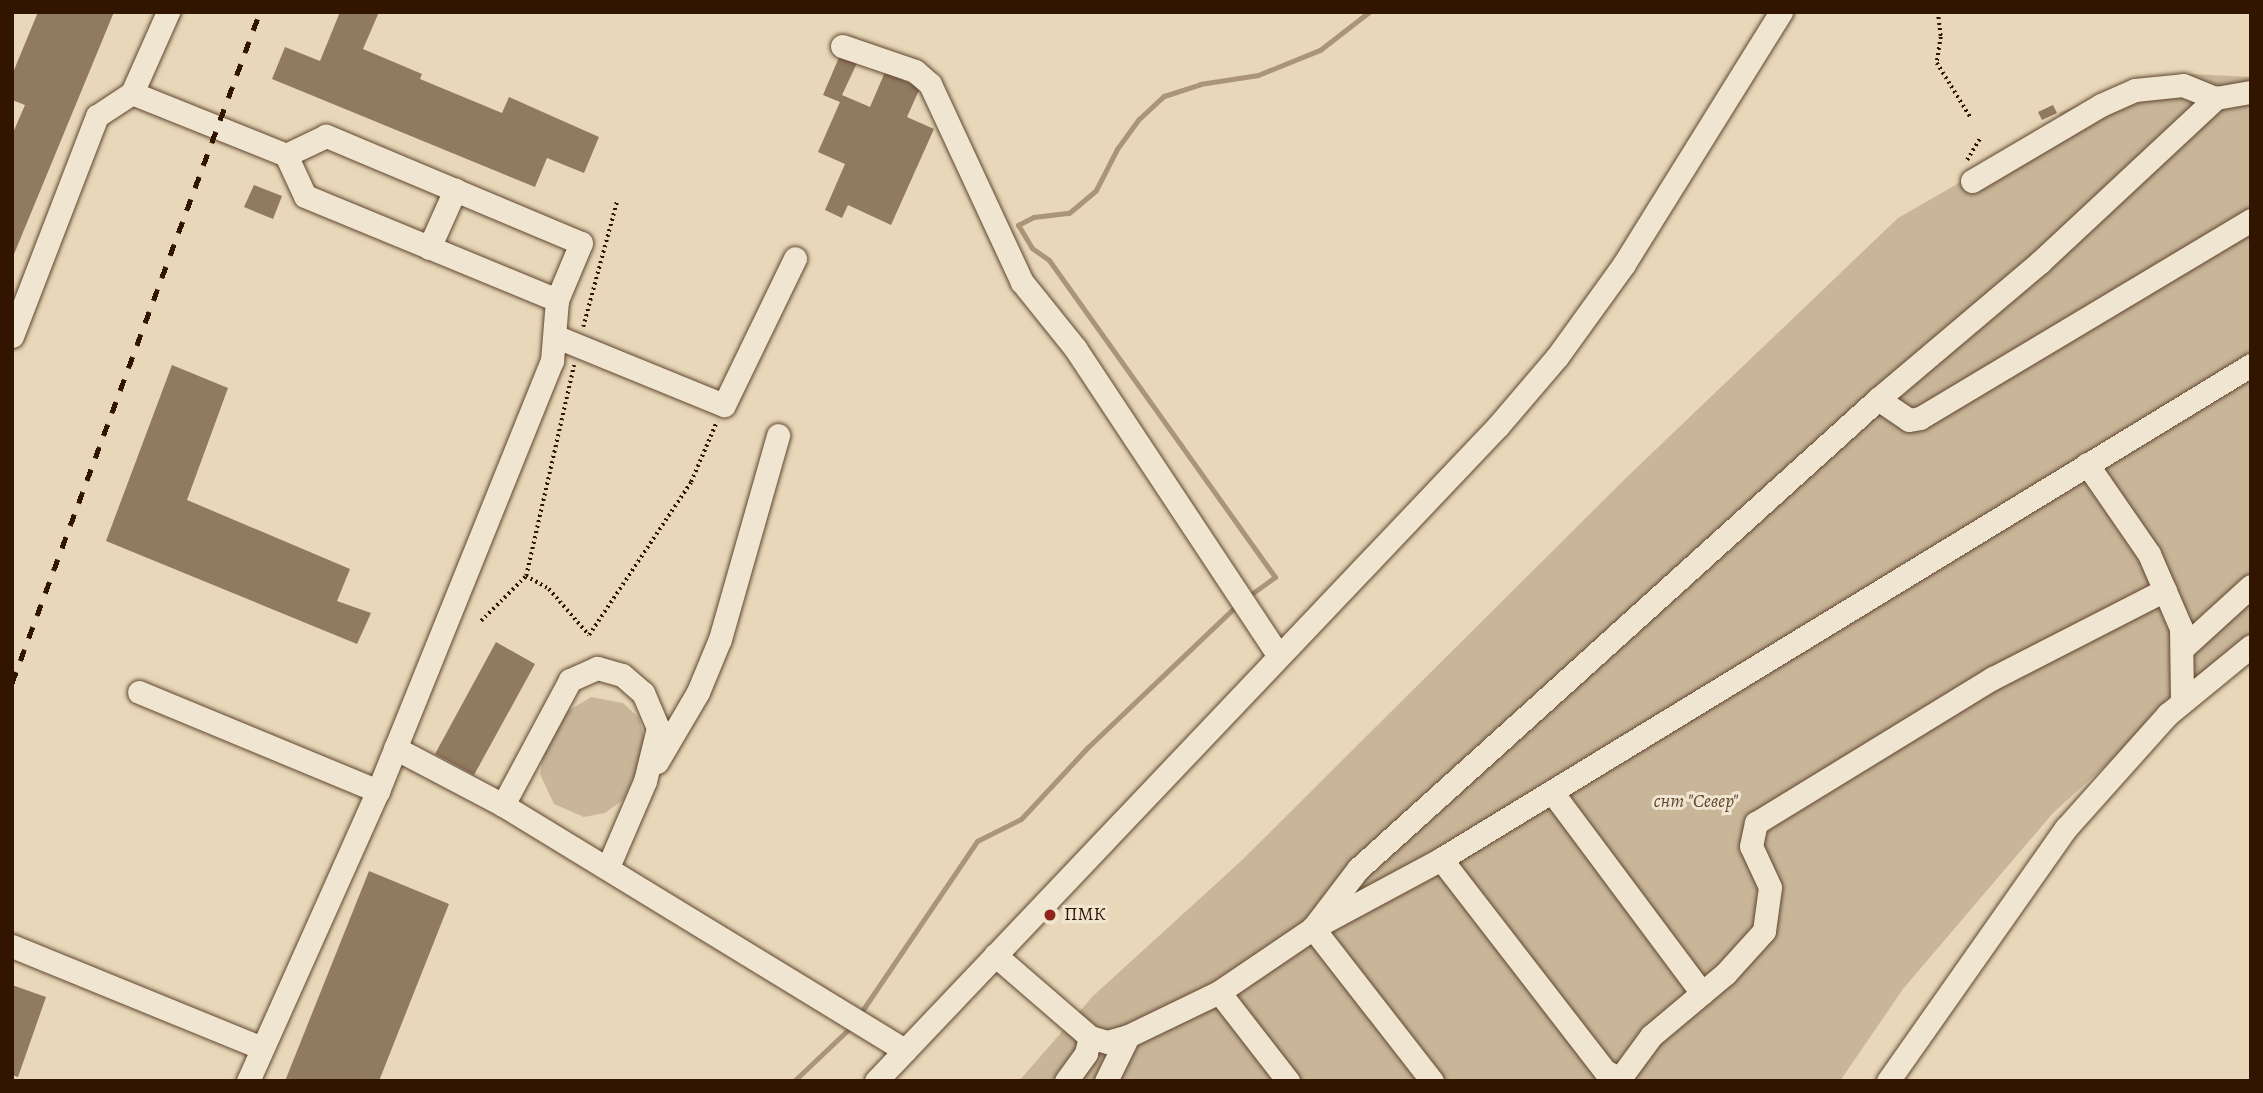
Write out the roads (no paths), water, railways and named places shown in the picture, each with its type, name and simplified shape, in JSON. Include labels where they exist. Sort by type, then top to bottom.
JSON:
[{"type":"street","points":[[12,336],[97,116],[132,93],[168,12]]},
{"type":"street","points":[[876,1081],[1498,426],[1557,357],[1624,264],[1781,12]]},
{"type":"street","points":[[842,46],[915,71],[930,84],[1022,282],[1075,348],[1278,655]]},
{"type":"street","points":[[1972,181],[2101,105],[2135,90],[2183,85],[2216,98],[2251,92]]},
{"type":"street","points":[[132,93],[286,155],[304,196],[557,300]]},
{"type":"street","points":[[1313,928],[1358,869],[1878,399],[2040,262],[2216,98]]},
{"type":"street","points":[[248,1081],[260,1047],[378,791],[552,361],[557,337],[557,300],[581,243],[326,136],[286,155]]},
{"type":"street","points":[[429,248],[455,190]]},
{"type":"street","points":[[1878,399],[1909,420],[1920,418],[2251,220]]},
{"type":"street","points":[[557,337],[724,405],[795,258]]},
{"type":"street","points":[[995,955],[1090,1037],[1107,1042],[1128,1036],[1219,992],[1313,928],[1441,859],[2251,365]]},
{"type":"street","points":[[608,867],[645,781],[698,692],[720,639],[778,435]]},
{"type":"street","points":[[2087,464],[2126,515],[2165,590],[2185,646],[2182,701]]},
{"type":"street","points":[[2185,646],[2251,586]]},
{"type":"street","points":[[1441,859],[1605,1071],[1619,1080],[1651,1036],[1702,993],[1764,931],[1770,887],[1751,846],[1756,823],[1993,678],[2165,590]]},
{"type":"street","points":[[1888,1081],[2066,828],[2182,701],[2251,646]]},
{"type":"street","points":[[503,805],[570,680],[597,668],[622,675],[643,693],[658,728],[645,781]]},
{"type":"street","points":[[139,692],[378,791]]},
{"type":"street","points":[[396,748],[503,805],[608,867],[905,1050]]},
{"type":"street","points":[[1552,792],[1702,993]]},
{"type":"street","points":[[1313,928],[1432,1081]]},
{"type":"street","points":[[12,946],[260,1047]]},
{"type":"street","points":[[1219,992],[1288,1081]]},
{"type":"street","points":[[1107,1080],[1128,1036]]},
{"type":"street","points":[[1066,1081],[1086,1053],[1090,1037]]},
{"type":"waterway","points":[[1246,598],[1275,577],[1049,260],[1032,248],[1018,225],[1034,217],[1069,213],[1096,190],[1117,149],[1139,119],[1164,96],[1200,84],[1258,75],[1320,50],[1369,12]]},
{"type":"waterway","points":[[860,1014],[977,841],[1021,819],[1087,748],[1238,604]]},
{"type":"waterway","points":[[794,1081],[853,1025]]},
{"type":"railway","points":[[12,683],[260,12]]},
{"type":"place","name":"ПМК","points":[[1050,915]]},
{"type":"park label","name":"снт \"Север\"","points":[[1696,802]]}]
